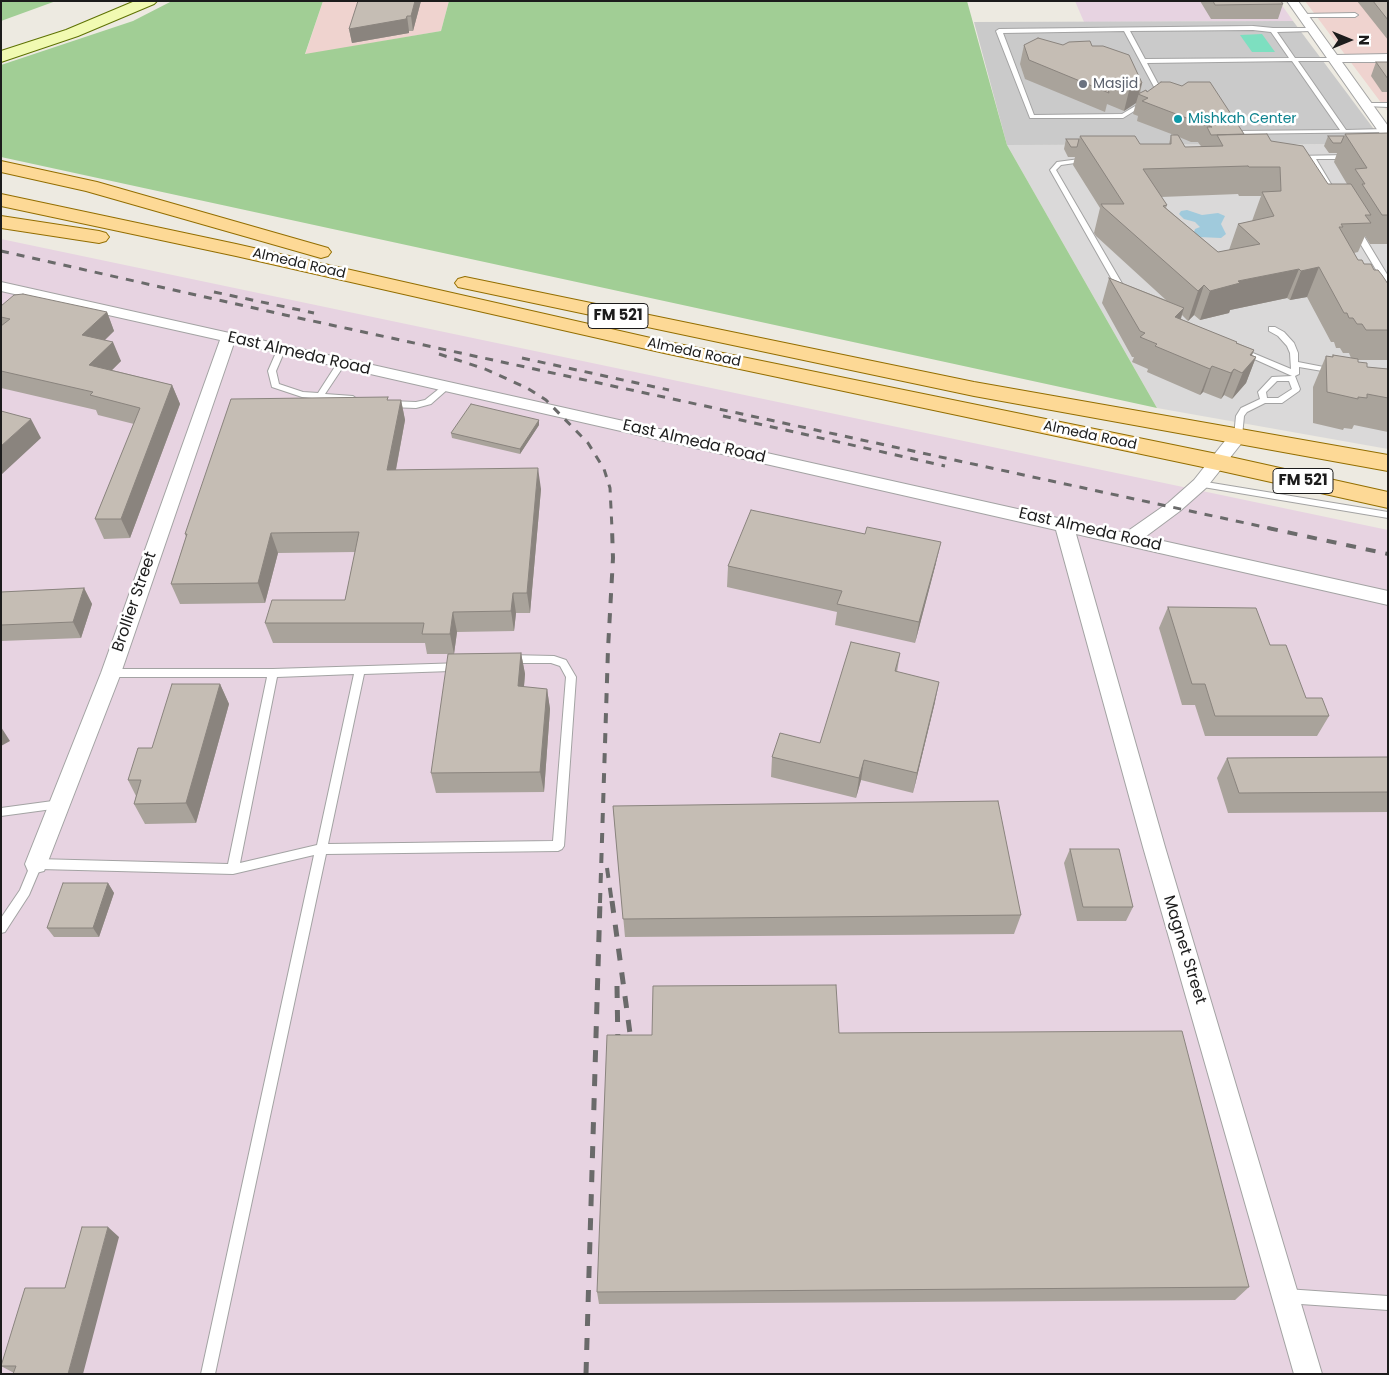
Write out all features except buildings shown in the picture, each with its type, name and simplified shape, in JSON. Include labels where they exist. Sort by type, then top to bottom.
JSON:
[{"type":"main road","points":[[1,57],[102,16],[126,1]]},
{"type":"main road","points":[[1,48],[149,1]]},
{"type":"main road","points":[[1,166],[90,186],[321,252]]},
{"type":"main road","name":"Almeda Road","points":[[1,185],[670,327],[974,389],[1388,463]]},
{"type":"main road","name":"Almeda Road","points":[[1,200],[192,240],[664,347],[1217,462],[1388,500]]},
{"type":"main road","points":[[1,222],[266,265],[359,278]]},
{"type":"street","points":[[1292,1],[1386,133]]},
{"type":"street","points":[[1334,59],[1388,58]]},
{"type":"street","name":"East Almeda Road","points":[[1,286],[53,301],[228,338],[1388,598]]},
{"type":"street","name":"Brollier Street","points":[[36,864],[111,672],[228,338]]},
{"type":"street","points":[[1129,539],[1174,507],[1200,484],[1238,436]]},
{"type":"street","name":"Magnet Street","points":[[1064,524],[1154,847],[1308,1374]]},
{"type":"lane","points":[[1302,16],[1356,15]]},
{"type":"lane","points":[[1172,97],[1152,98],[1123,116],[1032,117],[999,31],[1253,28],[1312,30]]},
{"type":"lane","points":[[1126,29],[1162,98]]},
{"type":"lane","points":[[1273,30],[1344,131]]},
{"type":"lane","points":[[1143,62],[1334,59]]},
{"type":"lane","points":[[1367,105],[1388,105]]},
{"type":"lane","points":[[1228,126],[1233,133],[1344,131],[1386,133]]},
{"type":"lane","points":[[1291,157],[1359,157]]},
{"type":"lane","points":[[1311,157],[1341,205]]},
{"type":"lane","points":[[1096,160],[1064,161],[1058,163],[1053,170],[1127,299]]},
{"type":"lane","points":[[1350,221],[1388,283]]},
{"type":"lane","points":[[1238,436],[1242,412],[1264,400],[1279,401],[1296,389],[1293,376],[1296,364],[1291,345],[1272,329]]},
{"type":"lane","points":[[281,350],[272,371],[275,385],[302,394],[362,400]]},
{"type":"lane","points":[[1241,352],[1293,376]]},
{"type":"lane","points":[[320,396],[342,364]]},
{"type":"lane","points":[[1296,364],[1340,372]]},
{"type":"lane","points":[[1264,400],[1262,392],[1275,379],[1293,376]]},
{"type":"lane","points":[[381,403],[400,405],[428,402],[445,387]]},
{"type":"lane","points":[[1200,484],[1388,515]]},
{"type":"lane","points":[[1,928],[25,892],[36,864],[233,869],[321,849],[558,846],[571,677],[563,663],[551,658],[502,659]]},
{"type":"lane","points":[[111,672],[273,672],[451,668],[467,664]]},
{"type":"lane","points":[[208,1374],[360,670]]},
{"type":"lane","points":[[233,869],[273,672]]},
{"type":"lane","points":[[1,812],[60,804]]},
{"type":"lane","points":[[1285,1296],[1388,1303]]},
{"type":"shaded area","points":[[323,1],[449,1],[441,31],[305,55]]},
{"type":"shaded area","points":[[1075,1],[1279,1],[1293,21],[1084,22]]},
{"type":"shaded area","points":[[1305,1],[1388,1],[1388,112]]},
{"type":"shaded area","points":[[1293,21],[1385,144],[1007,145],[974,22]]},
{"type":"shaded area","points":[[1385,144],[1388,147],[1388,449],[1157,408],[1007,145]]},
{"type":"shaded area","points":[[1,239],[1388,530],[1388,1374],[1,1374]]},
{"type":"green space","points":[[1,1],[56,1],[1,21]]},
{"type":"green space","points":[[172,1],[323,1],[305,54],[441,31],[449,1],[967,1],[1007,145],[1157,408],[1,157],[1,65],[133,21]]},
{"type":"green space","points":[[1262,34],[1275,52],[1252,52],[1240,35]]},
{"type":"water","points":[[1187,210],[1202,215],[1218,213],[1225,216],[1221,224],[1226,234],[1221,238],[1199,237],[1194,232],[1195,229],[1200,227],[1195,222],[1184,219],[1179,214],[1181,211]]},
{"type":"railway","points":[[1,251],[285,315],[1273,529]]},
{"type":"railway","points":[[214,292],[314,313]]},
{"type":"railway","points":[[439,354],[485,369],[527,388],[546,400],[588,443],[604,469],[610,488],[612,529]]},
{"type":"railway","points":[[522,358],[669,390]]},
{"type":"railway","points":[[723,416],[945,466]]},
{"type":"railway","points":[[600,903],[608,649],[613,558],[612,528]]},
{"type":"railway","points":[[1268,528],[1388,554]]},
{"type":"railway","points":[[607,868],[612,903]]},
{"type":"railway","points":[[586,1374],[600,901]]},
{"type":"railway","points":[[612,901],[632,1048]]},
{"type":"railway","points":[[617,986],[618,1049]]},
{"type":"place","name":"Masjid","points":[[1083,84]]},
{"type":"place","name":"Mishkah Center","points":[[1178,119]]}]
